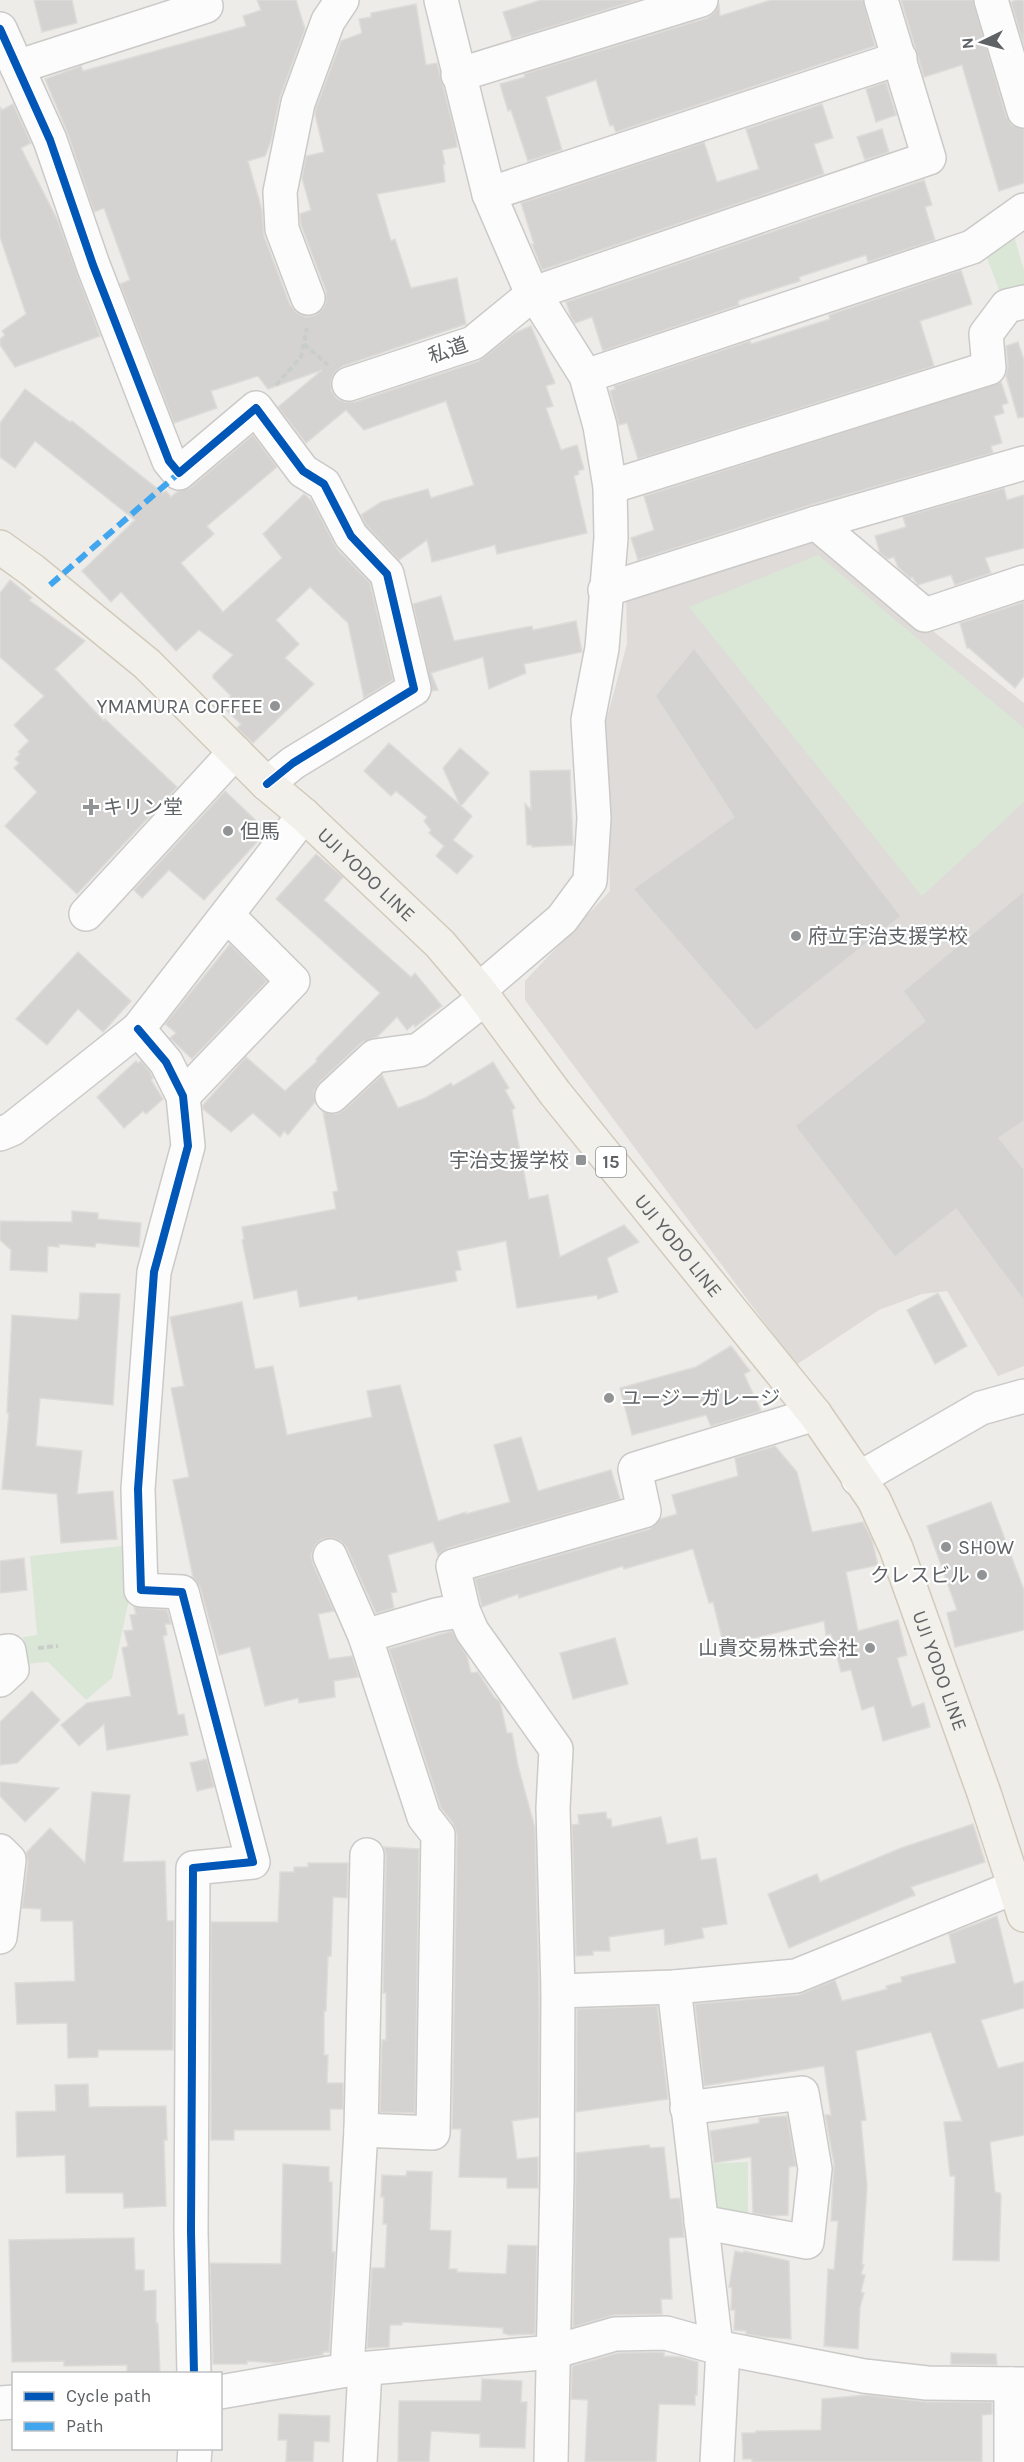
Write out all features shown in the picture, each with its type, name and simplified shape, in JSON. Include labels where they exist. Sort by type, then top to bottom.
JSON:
[{"type":"main road","name":"UJI YODO LINE","points":[[0,548],[32,570],[147,664],[267,784],[304,815],[440,944],[482,994],[555,1092],[815,1414],[874,1500],[896,1548],[984,1793],[1019,1901]]},
{"type":"street","points":[[332,1096],[375,1056],[419,1050],[562,919],[590,880],[594,818],[588,720],[602,648],[611,538],[610,487],[600,426],[586,376],[527,282],[489,194],[441,0]]},
{"type":"street","points":[[458,75],[701,0]]},
{"type":"street","points":[[534,293],[929,158],[881,0]]},
{"type":"street","points":[[991,0],[1024,111]]},
{"type":"street","points":[[17,67],[206,6]]},
{"type":"street","points":[[308,298],[282,230],[280,192],[298,103],[330,7]]},
{"type":"street","points":[[0,29],[50,140],[93,265],[169,461],[179,473],[256,408],[303,471],[324,484],[351,536],[387,574],[414,688],[293,763],[267,784]]},
{"type":"street","points":[[489,194],[900,58]]},
{"type":"street","points":[[586,376],[972,247],[1024,210]]},
{"type":"street","name":"私道","points":[[348,384],[473,343],[534,293]]},
{"type":"street","points":[[610,487],[989,368],[986,334],[1007,306],[1024,302]]},
{"type":"street","points":[[605,590],[816,523],[1024,463]]},
{"type":"street","points":[[816,523],[925,615],[1024,582]]},
{"type":"street","points":[[86,914],[235,752]]},
{"type":"street","points":[[4,1127],[138,1029],[304,815]]},
{"type":"street","points":[[183,1096],[292,981],[227,915]]},
{"type":"street","points":[[138,1029],[166,1062],[183,1096],[188,1146],[154,1272],[138,1489],[141,1590],[182,1592],[253,1862],[192,1868],[191,2231],[194,2372]]},
{"type":"street","points":[[858,1479],[981,1408],[1024,1396]]},
{"type":"street","points":[[551,2462],[558,1991],[553,1808],[556,1749],[472,1631],[463,1610],[453,1566],[644,1511],[635,1469],[815,1414]]},
{"type":"street","points":[[330,1556],[364,1636],[424,1817],[438,1835],[433,2133],[361,2130]]},
{"type":"street","points":[[364,1636],[436,1615],[463,1610]]},
{"type":"street","points":[[0,1652],[9,1650],[12,1669],[0,1680]]},
{"type":"street","points":[[0,1851],[9,1860],[0,1937]]},
{"type":"street","points":[[360,2462],[356,2370],[367,1855]]},
{"type":"street","points":[[558,1991],[674,1987],[796,1976],[1019,1901]]},
{"type":"street","points":[[674,1987],[701,2222],[719,2348],[721,2422],[717,2462]]},
{"type":"street","points":[[687,2108],[802,2092],[815,2169],[807,2242],[701,2222]]},
{"type":"street","points":[[222,2392],[356,2370],[553,2352],[615,2334],[666,2332],[719,2348],[864,2376],[927,2383],[1018,2384],[1011,2462]]},
{"type":"path","points":[[256,408],[301,357],[307,333],[308,298]]},
{"type":"path","points":[[41,1648],[58,1646]]},
{"type":"shaded area","name":"府立宇治支援学校","points":[[810,534],[1024,703],[1024,1366],[998,1376],[947,1291],[922,1294],[879,1310],[796,1365],[525,1000],[525,981],[610,891],[606,721],[627,644],[626,591]]},
{"type":"green space","points":[[1011,225],[1024,270],[1024,298],[1004,303],[982,245]]},
{"type":"green space","points":[[818,555],[1024,728],[1024,802],[922,896],[689,607]]},
{"type":"green space","points":[[130,1545],[129,1600],[112,1678],[86,1700],[48,1662],[26,1664],[23,1637],[37,1635],[30,1556]]},
{"type":"green space","points":[[748,2162],[748,2222],[711,2208],[704,2164]]},
{"type":"building","points":[[34,0],[72,0],[77,23],[42,32]]},
{"type":"building","points":[[257,0],[296,0],[305,29],[280,97],[271,141],[265,156],[248,161],[262,210],[264,236],[290,305],[297,313],[306,317],[315,315],[323,309],[326,302],[326,291],[301,225],[300,214],[311,210],[302,178],[306,156],[324,152],[315,114],[316,108],[341,41],[362,33],[359,19],[371,17],[371,13],[416,4],[426,65],[437,63],[456,137],[457,147],[442,150],[445,182],[377,194],[391,241],[395,239],[411,288],[457,278],[466,324],[343,366],[335,372],[331,380],[331,390],[336,398],[345,402],[355,402],[479,361],[515,333],[531,326],[555,383],[546,386],[553,406],[546,408],[561,450],[577,445],[584,469],[578,471],[579,474],[574,476],[587,533],[497,554],[495,545],[432,562],[427,540],[399,560],[366,525],[361,515],[381,502],[428,489],[431,498],[474,485],[446,401],[364,430],[346,410],[306,443],[278,407],[322,370],[268,389],[258,376],[211,391],[217,408],[174,423],[120,284],[130,280],[104,208],[94,212],[68,134],[45,79],[81,66],[83,71],[246,26],[243,16],[261,10]]},
{"type":"building","points":[[541,0],[637,0],[512,39],[503,12]]},
{"type":"building","points":[[771,0],[863,0],[875,46],[616,132],[613,125],[610,126],[596,80],[546,97],[562,150],[528,161],[500,84],[525,77],[524,74],[707,18],[719,5],[720,16]]},
{"type":"building","points":[[901,0],[973,0],[1006,116],[1012,125],[1024,129],[1024,183],[999,191],[962,65],[924,77]]},
{"type":"building","points":[[1024,0],[1024,45],[1011,2]]},
{"type":"building","points":[[886,82],[896,115],[876,122],[866,89]]},
{"type":"building","points":[[13,104],[31,143],[21,148],[58,221],[100,336],[15,367],[0,345],[0,339],[5,335],[2,331],[26,314],[0,237],[0,107],[2,110]]},
{"type":"building","points":[[822,104],[833,138],[814,144],[824,174],[542,270],[521,203],[704,142],[717,182],[759,169],[746,129]]},
{"type":"building","points":[[882,129],[889,152],[865,160],[857,137]]},
{"type":"building","points":[[924,180],[932,205],[925,207],[935,240],[868,262],[866,255],[799,277],[800,281],[740,300],[739,305],[603,351],[592,317],[575,323],[571,317],[566,302]]},
{"type":"building","points":[[961,270],[972,304],[920,321],[934,366],[638,459],[627,423],[619,425],[610,391],[615,389],[614,386],[750,341],[751,344],[830,319],[829,315]]},
{"type":"building","points":[[1018,342],[1024,360],[1024,417],[1018,418],[1006,376],[1008,367],[1006,346]]},
{"type":"building","points":[[1001,382],[1008,403],[1002,405],[1004,413],[994,416],[1002,443],[991,446],[993,453],[810,505],[638,560],[631,538],[654,530],[644,496]]},
{"type":"building","points":[[25,389],[70,422],[72,421],[171,497],[178,491],[191,487],[253,435],[277,467],[207,526],[214,534],[181,563],[223,612],[282,558],[263,534],[304,494],[312,501],[337,549],[370,583],[393,680],[364,698],[348,623],[310,587],[276,620],[299,644],[285,658],[314,684],[253,743],[237,728],[241,724],[221,705],[231,696],[213,678],[213,675],[233,655],[199,630],[176,651],[121,592],[111,602],[82,571],[135,520],[35,441],[15,468],[0,457],[0,423]]},
{"type":"building","points":[[1004,488],[1007,500],[1024,495],[1024,548],[985,558],[991,573],[955,585],[951,575],[918,585],[912,577],[910,578],[898,567],[894,557],[888,559],[880,553],[875,536],[906,527],[903,517]]},
{"type":"building","points":[[10,580],[32,598],[29,600],[85,641],[55,669],[104,721],[105,719],[177,787],[77,894],[5,826],[37,792],[14,768],[19,763],[15,759],[20,754],[18,752],[29,741],[14,725],[44,696],[0,657],[0,593]]},
{"type":"building","points":[[441,596],[454,641],[532,626],[533,630],[576,621],[582,652],[524,664],[526,673],[489,689],[483,657],[431,673],[438,690],[432,691],[413,604]]},
{"type":"building","points":[[1024,602],[1024,676],[1015,688],[967,648],[960,623]]},
{"type":"building","points":[[694,648],[901,916],[756,1031],[633,889],[734,817],[655,696]]},
{"type":"building","points":[[389,743],[460,805],[443,768],[460,748],[489,773],[461,806],[472,816],[453,840],[473,856],[457,874],[436,856],[444,846],[429,833],[431,830],[424,821],[427,817],[396,791],[391,796],[364,771]]},
{"type":"building","points":[[570,770],[573,845],[532,847],[532,845],[527,845],[525,804],[531,810],[530,771]]},
{"type":"building","points":[[225,791],[267,831],[204,900],[169,870],[142,898],[134,890]]},
{"type":"building","points":[[316,854],[343,877],[324,900],[411,977],[415,973],[442,1006],[415,1027],[414,1024],[407,1030],[397,1017],[377,1037],[362,1042],[319,1083],[314,1091],[315,1102],[288,1135],[284,1131],[280,1137],[253,1113],[231,1132],[203,1109],[203,1105],[246,1057],[285,1091],[317,1061],[316,1059],[380,993],[276,899]]},
{"type":"building","points":[[1024,891],[1024,1121],[999,1138],[1024,1169],[1024,1301],[956,1209],[895,1257],[795,1126],[925,1021],[903,991]]},
{"type":"building","points":[[230,944],[267,981],[192,1059],[170,1038],[176,1033],[165,1024]]},
{"type":"building","points":[[78,952],[131,1001],[103,1032],[78,1009],[47,1045],[16,1019]]},
{"type":"building","points":[[136,1061],[138,1063],[141,1061],[150,1072],[153,1078],[151,1080],[163,1099],[146,1114],[143,1111],[124,1128],[97,1097]]},
{"type":"building","points":[[493,1062],[509,1088],[505,1090],[515,1108],[512,1110],[529,1199],[548,1195],[560,1257],[624,1225],[639,1242],[607,1258],[618,1292],[598,1299],[597,1295],[517,1308],[506,1241],[457,1251],[461,1270],[455,1271],[457,1281],[358,1300],[357,1296],[300,1307],[297,1290],[254,1299],[242,1240],[244,1239],[242,1227],[336,1209],[333,1192],[338,1191],[323,1112],[336,1114],[344,1110],[382,1075],[398,1108],[425,1098],[451,1083],[453,1086]]},
{"type":"building","points":[[72,1211],[98,1213],[98,1219],[141,1223],[139,1247],[96,1243],[95,1247],[59,1244],[59,1247],[48,1246],[47,1272],[10,1270],[11,1250],[0,1240],[0,1221],[72,1222]]},
{"type":"building","points":[[80,1293],[120,1294],[113,1405],[40,1398],[36,1446],[82,1451],[77,1494],[113,1491],[117,1539],[61,1543],[57,1494],[2,1489],[9,1413],[7,1413],[12,1315],[77,1320]]},
{"type":"building","points":[[938,1293],[967,1346],[935,1364],[907,1310]]},
{"type":"building","points":[[242,1302],[255,1369],[273,1366],[287,1435],[372,1417],[367,1391],[400,1385],[438,1521],[510,1502],[494,1445],[521,1437],[538,1491],[611,1470],[620,1499],[448,1548],[438,1555],[433,1542],[388,1555],[397,1592],[391,1593],[394,1608],[376,1613],[347,1548],[341,1541],[333,1538],[322,1539],[315,1545],[311,1555],[334,1611],[318,1614],[329,1659],[352,1656],[359,1677],[334,1681],[335,1697],[299,1703],[298,1698],[265,1706],[250,1647],[219,1655],[200,1587],[193,1577],[173,1480],[189,1477],[171,1388],[184,1386],[170,1317]]},
{"type":"building","points":[[731,1346],[750,1371],[744,1374],[761,1411],[711,1426],[706,1415],[632,1435],[620,1388],[696,1367]]},
{"type":"building","points":[[775,1446],[797,1472],[812,1532],[863,1522],[872,1540],[878,1565],[846,1572],[858,1631],[898,1620],[907,1655],[897,1658],[912,1707],[924,1703],[930,1727],[883,1741],[874,1706],[862,1710],[851,1670],[841,1672],[831,1634],[826,1635],[824,1621],[747,1640],[748,1645],[725,1650],[713,1602],[709,1603],[693,1549],[624,1569],[623,1566],[519,1598],[518,1594],[482,1607],[475,1579],[650,1529],[660,1519],[677,1514],[672,1495],[738,1476],[735,1458]]},
{"type":"building","points":[[991,1502],[1024,1590],[1024,1630],[955,1647],[947,1613],[957,1610],[927,1526]]},
{"type":"building","points":[[24,1558],[27,1590],[0,1593],[0,1561]]},
{"type":"building","points":[[134,1607],[167,1610],[171,1624],[165,1624],[167,1635],[163,1636],[178,1715],[184,1714],[188,1735],[107,1750],[104,1724],[79,1746],[61,1725],[87,1703],[131,1696],[122,1648],[128,1646],[124,1631],[133,1630],[130,1615],[136,1614]]},
{"type":"building","points":[[452,1631],[467,1656],[471,1673],[478,1672],[494,1697],[500,1702],[507,1733],[512,1733],[518,1766],[535,1828],[539,2117],[512,2121],[517,2159],[538,2157],[538,2188],[507,2188],[507,2178],[459,2177],[461,2129],[452,2129],[457,1835],[453,1823],[441,1808],[389,1649]]},
{"type":"building","points":[[615,1638],[628,1684],[573,1699],[560,1653]]},
{"type":"building","points":[[32,1691],[60,1720],[17,1763],[0,1765],[0,1722]]},
{"type":"building","points":[[207,1759],[214,1787],[197,1791],[190,1763]]},
{"type":"building","points":[[0,1782],[59,1788],[25,1822],[0,1796]]},
{"type":"building","points":[[92,1792],[130,1795],[123,1862],[165,1861],[167,1921],[174,1921],[173,2050],[98,2050],[98,2057],[68,2058],[67,2023],[17,2024],[15,1983],[75,1981],[73,1921],[41,1921],[41,1909],[22,1908],[28,1862],[26,1853],[50,1828],[85,1863]]},
{"type":"building","points":[[606,1812],[607,1819],[611,1819],[612,1827],[661,1817],[667,1844],[697,1838],[701,1860],[716,1858],[727,1924],[702,1928],[704,1938],[665,1945],[664,1929],[609,1937],[610,1951],[593,1951],[593,1955],[576,1956],[572,1825],[579,1824],[578,1815]]},
{"type":"building","points":[[973,1824],[985,1862],[911,1887],[915,1895],[789,1948],[768,1894],[817,1874],[820,1882],[901,1848]]},
{"type":"building","points":[[384,1847],[419,1849],[415,2113],[380,2112],[382,2040],[386,2040],[386,1993],[383,1993],[386,1855]]},
{"type":"building","points":[[308,1863],[348,1863],[347,1898],[333,1897],[331,1956],[328,1956],[326,2011],[324,2011],[324,2055],[328,2055],[327,2083],[343,2083],[343,2109],[330,2109],[330,2130],[234,2130],[234,2140],[211,2140],[211,1922],[278,1922],[280,1872],[294,1872],[294,1867],[308,1867]]},
{"type":"building","points":[[997,1916],[1014,1984],[1024,1981],[1024,2008],[981,2020],[998,2068],[1024,2062],[1024,2135],[990,2142],[995,2192],[1000,2193],[1001,2196],[999,2261],[953,2260],[955,2176],[950,2176],[944,2122],[962,2121],[931,2032],[856,2051],[866,2120],[861,2121],[867,2186],[862,2264],[864,2265],[861,2274],[865,2275],[861,2292],[864,2293],[860,2307],[858,2349],[824,2346],[828,2269],[834,2270],[838,2221],[831,2221],[834,2163],[825,2115],[831,2115],[824,2066],[704,2086],[695,2004],[798,1995],[835,1980],[842,2001],[887,1989],[886,1986],[902,1982],[901,1977],[956,1963],[949,1934]]},
{"type":"building","points":[[657,2006],[668,2099],[576,2112],[577,2009]]},
{"type":"building","points":[[88,2084],[89,2107],[166,2106],[167,2140],[164,2140],[166,2206],[124,2208],[123,2193],[66,2193],[65,2155],[17,2157],[16,2112],[56,2111],[55,2085]]},
{"type":"building","points":[[787,2116],[796,2166],[789,2167],[788,2215],[768,2216],[753,2213],[751,2157],[714,2163],[710,2131],[759,2123],[759,2118]]},
{"type":"building","points":[[649,2145],[650,2148],[664,2147],[670,2199],[680,2198],[684,2237],[669,2238],[672,2299],[661,2299],[662,2314],[614,2315],[573,2327],[576,2153]]},
{"type":"building","points":[[283,2164],[329,2167],[329,2182],[332,2182],[332,2252],[335,2252],[329,2352],[276,2363],[247,2361],[247,2364],[213,2364],[210,2263],[281,2264]]},
{"type":"building","points":[[407,2171],[432,2172],[430,2230],[451,2231],[449,2269],[457,2269],[457,2272],[506,2274],[508,2245],[537,2246],[535,2334],[509,2335],[503,2333],[503,2328],[402,2322],[402,2325],[390,2325],[389,2347],[367,2348],[372,2268],[385,2268],[387,2224],[383,2224],[382,2175],[406,2176]]},
{"type":"building","points":[[134,2238],[135,2270],[144,2270],[144,2291],[156,2290],[160,2372],[127,2372],[127,2365],[64,2366],[64,2361],[12,2362],[9,2240]]},
{"type":"building","points":[[735,2251],[789,2261],[791,2339],[764,2337],[734,2330],[735,2310],[731,2310],[732,2288],[729,2287]]},
{"type":"building","points":[[664,2352],[664,2356],[681,2357],[698,2362],[697,2395],[695,2395],[695,2405],[659,2404],[656,2462],[585,2462],[588,2400],[571,2399],[572,2366],[618,2353]]},
{"type":"building","points":[[951,2353],[996,2354],[997,2365],[951,2364]]},
{"type":"building","points":[[482,2379],[522,2381],[521,2402],[527,2402],[525,2448],[480,2447],[480,2434],[431,2431],[429,2462],[398,2462],[399,2401],[481,2401]]},
{"type":"building","points":[[866,2395],[927,2402],[992,2402],[992,2414],[982,2415],[982,2462],[752,2462],[752,2459],[743,2459],[742,2433],[821,2430],[822,2399]]},
{"type":"building","points":[[279,2414],[330,2416],[329,2442],[314,2441],[313,2462],[286,2462],[287,2440],[278,2440]]},
{"type":"marked path","points":[[50,585],[179,473]]},
{"type":"cycle path","points":[[0,29],[50,140],[93,265],[169,461],[179,473],[256,408],[303,471],[324,484],[351,536],[387,574],[414,689],[293,763],[267,784]]},
{"type":"cycle path","points":[[138,1029],[166,1062],[183,1096],[188,1146],[154,1272],[138,1489],[141,1590],[182,1592],[253,1862],[193,1868],[191,2231],[194,2372]]},
{"type":"place","name":"YMAMURA COFFEE","points":[[275,706]]},
{"type":"place","name":"キリン堂","points":[[91,807]]},
{"type":"place","name":"但馬","points":[[228,831]]},
{"type":"place","name":"府立宇治支援学校","points":[[796,936]]},
{"type":"place","name":"宇治支援学校","points":[[581,1160]]},
{"type":"place","name":"ユージーガレージ","points":[[609,1398]]},
{"type":"place","name":"SHOW","points":[[946,1547]]},
{"type":"place","name":"クレスビル","points":[[982,1575]]},
{"type":"place","name":"山貴交易株式会社","points":[[870,1648]]}]
